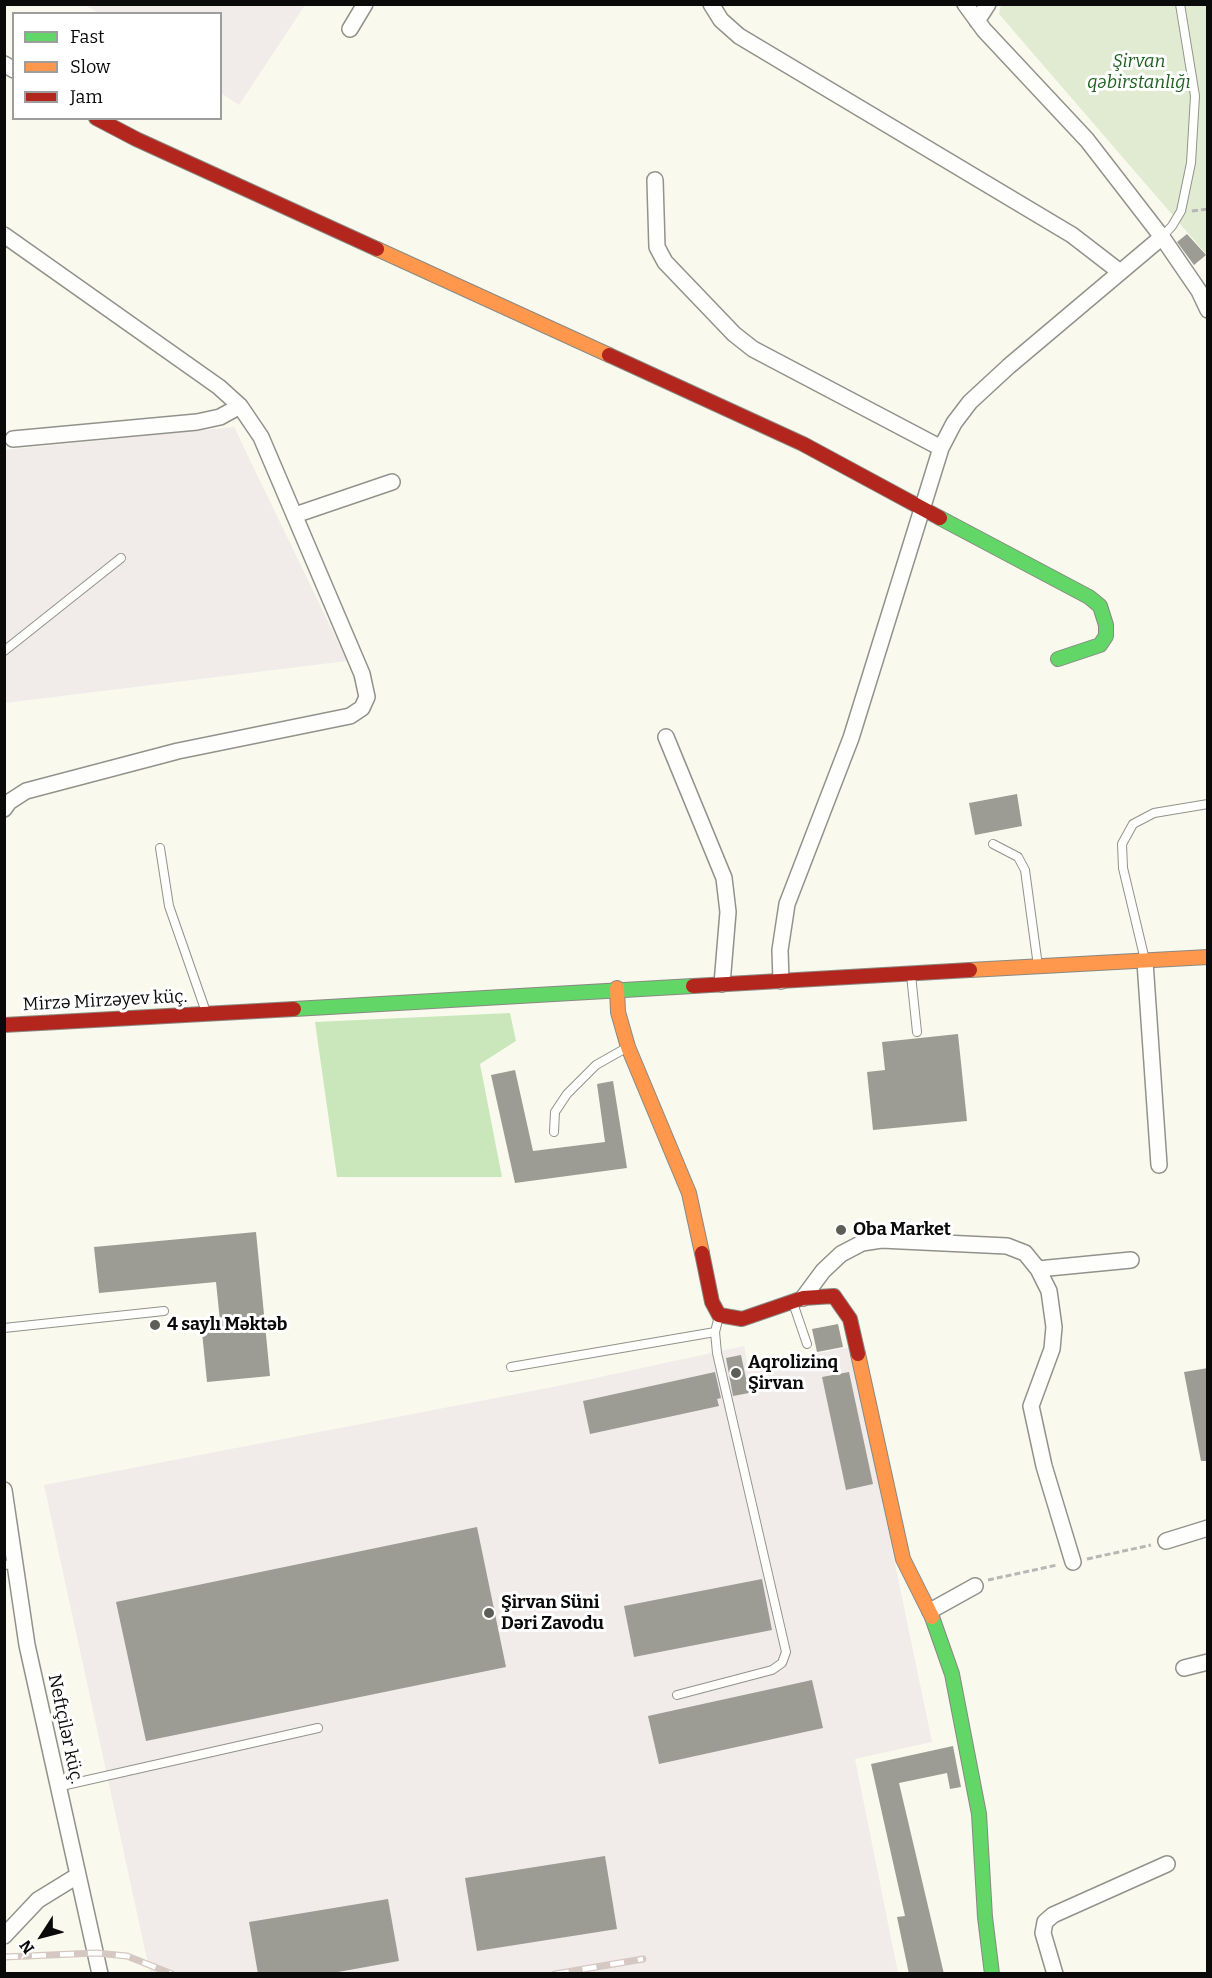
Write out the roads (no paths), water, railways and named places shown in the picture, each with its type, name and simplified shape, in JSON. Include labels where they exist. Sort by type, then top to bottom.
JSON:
[{"type":"street","points":[[350,29],[365,4]]},
{"type":"street","points":[[711,4],[721,20],[739,36],[1072,235],[1120,272]]},
{"type":"street","points":[[965,4],[977,21],[1087,140],[1162,237],[1199,291],[1208,310]]},
{"type":"street","points":[[977,21],[988,4]]},
{"type":"street","points":[[100,120],[136,139],[803,444],[1089,597],[1100,606],[1106,625],[1106,636],[1100,645],[1058,659]]},
{"type":"street","points":[[655,180],[657,248],[665,262],[734,334],[753,349],[941,448]]},
{"type":"street","points":[[4,235],[219,387],[240,406],[261,437],[362,674],[367,697],[362,708],[350,716],[188,748],[26,791],[6,802]]},
{"type":"street","points":[[781,981],[780,950],[787,904],[851,738],[941,448],[954,423],[970,402],[1162,237]]},
{"type":"street","points":[[14,439],[197,422],[220,417],[240,406]]},
{"type":"street","points":[[295,515],[392,482]]},
{"type":"street","points":[[666,738],[724,878],[728,912],[722,984]]},
{"type":"street","name":"Mirzə Mirzəyev küç.","points":[[4,1025],[616,988],[1208,957]]},
{"type":"street","points":[[1145,962],[1159,1165]]},
{"type":"street","points":[[616,988],[618,1012],[628,1047],[689,1193],[712,1302],[719,1315],[742,1319],[798,1300],[834,1296],[850,1319],[903,1559],[930,1611],[952,1674],[979,1814],[985,1917],[992,1974]]},
{"type":"street","points":[[798,1300],[823,1271],[842,1254],[862,1243],[881,1240],[1007,1246],[1025,1254],[1038,1269],[1049,1291],[1054,1327],[1052,1349],[1031,1406],[1044,1466],[1073,1562]]},
{"type":"street","points":[[1038,1269],[1131,1260]]},
{"type":"street","name":"Neftçilər küç.","points":[[4,1490],[9,1565],[100,1974]]},
{"type":"street","points":[[1166,1541],[1208,1528]]},
{"type":"street","points":[[930,1611],[975,1586]]},
{"type":"street","points":[[1184,1668],[1208,1662]]},
{"type":"street","points":[[1055,1974],[1043,1933],[1046,1923],[1053,1915],[1167,1864]]},
{"type":"street","points":[[4,1936],[38,1900],[77,1876]]},
{"type":"lane","points":[[1162,237],[1181,211],[1191,163],[1194,96],[1187,32],[1180,4]]},
{"type":"lane","points":[[4,651],[121,558]]},
{"type":"lane","points":[[1145,962],[1123,868],[1122,844],[1133,824],[1154,813],[1208,804]]},
{"type":"lane","points":[[993,844],[1017,857],[1025,870],[1038,967]]},
{"type":"lane","points":[[160,848],[169,906],[207,1013]]},
{"type":"lane","points":[[911,974],[917,1032]]},
{"type":"lane","points":[[554,1132],[555,1112],[567,1094],[596,1065],[628,1047]]},
{"type":"lane","points":[[798,1300],[807,1344]]},
{"type":"lane","points":[[4,1328],[165,1311]]},
{"type":"lane","points":[[677,1695],[772,1670],[782,1663],[786,1652],[717,1353],[715,1332],[719,1315]]},
{"type":"lane","points":[[511,1367],[715,1332]]},
{"type":"lane","points":[[57,1787],[318,1728]]},
{"type":"railway","points":[[4,1957],[96,1953],[127,1956],[172,1974]]},
{"type":"railway","points":[[555,1974],[643,1959]]},
{"type":"place","name":"Oba Market","points":[[841,1230]]},
{"type":"place","name":"4 saylı Məktəb","points":[[155,1325]]},
{"type":"place","name":"Aqrolizinq Şirvan","points":[[736,1373]]},
{"type":"place","name":"Şirvan Süni Dəri Zavodu","points":[[489,1613]]},
{"type":"park label","name":"Şirvan qəbirstanlığı","points":[[1139,72]]}]
